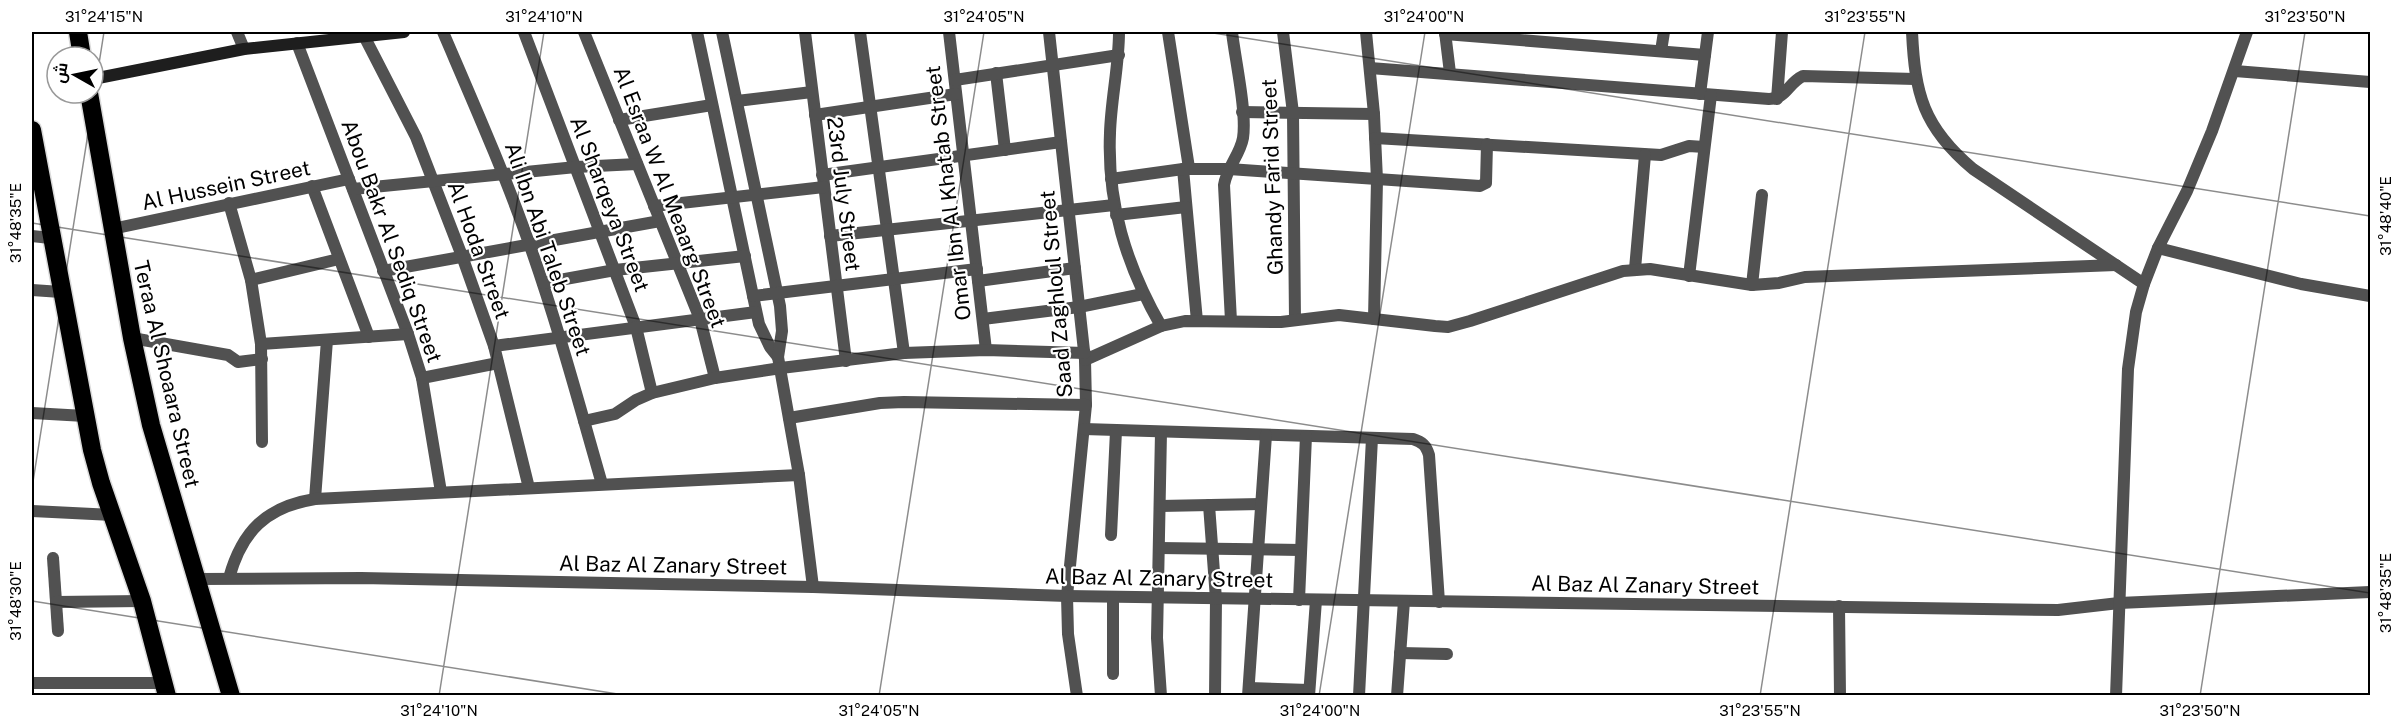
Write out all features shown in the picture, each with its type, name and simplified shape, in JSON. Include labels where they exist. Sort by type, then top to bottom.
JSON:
[{"type":"highway","name":"Teraa Al Shoaara Street","points":[[91,105],[132,338],[151,425],[231,696]]},
{"type":"highway","points":[[32,130],[37,195],[50,238],[92,450],[142,601],[166,689]]},
{"type":"street","points":[[237,32],[244,49]]},
{"type":"street","points":[[105,77],[244,49],[297,44],[310,37],[404,32]]},
{"type":"street","name":"Ali Ibn Abi Taleb Street","points":[[443,32],[503,174],[530,245],[560,337],[602,484]]},
{"type":"street","name":"Al Sharqeya Street","points":[[524,32],[636,327],[652,393]]},
{"type":"street","name":"Al Esraa W Al Meaarg Street","points":[[584,32],[700,319],[715,378]]},
{"type":"street","points":[[697,32],[756,312],[764,336],[780,363]]},
{"type":"street","points":[[722,32],[782,325],[780,363],[799,475],[813,587]]},
{"type":"street","name":"23rd July Street","points":[[805,32],[846,361]]},
{"type":"street","points":[[860,32],[904,353]]},
{"type":"street","name":"Omar Ibn Al Khatab Street","points":[[949,32],[986,350]]},
{"type":"street","name":"Saad Zaghloul Street","points":[[1049,32],[1085,356],[1086,405],[1067,596],[1068,634],[1077,696]]},
{"type":"street","points":[[1119,32],[1119,55],[1110,130],[1111,180],[1115,210],[1129,261],[1143,294],[1161,326]]},
{"type":"street","points":[[1168,32],[1186,168],[1186,207],[1197,321]]},
{"type":"street","points":[[1231,321],[1224,193],[1228,169],[1240,148],[1243,136],[1232,32]]},
{"type":"street","name":"Ghandy Farid Street","points":[[1283,32],[1293,113],[1295,320]]},
{"type":"street","points":[[1366,32],[1374,114],[1377,180],[1374,319]]},
{"type":"street","points":[[1588,45],[1589,32]]},
{"type":"street","points":[[1661,51],[1664,32]]},
{"type":"street","points":[[1689,276],[1704,147],[1705,55],[1708,32]]},
{"type":"street","points":[[1777,99],[1782,32]]},
{"type":"street","points":[[1912,32],[1915,79],[1921,100],[1930,120],[1956,155],[1973,169],[2144,284]]},
{"type":"street","points":[[2116,696],[2128,369],[2134,321],[2144,284],[2158,248],[2204,151],[2235,71],[2247,32]]},
{"type":"street","points":[[1450,73],[1445,33],[1705,55]]},
{"type":"street","name":"Al Hoda Street","points":[[364,34],[416,136],[462,256],[494,346],[529,488]]},
{"type":"street","name":"Abou Bakr Al Sediq Street","points":[[297,44],[408,333],[422,378],[441,492]]},
{"type":"street","points":[[955,80],[1119,55]]},
{"type":"street","points":[[1370,68],[1777,99],[1784,95],[1794,80],[1803,76],[1915,79]]},
{"type":"street","points":[[2235,71],[2370,82]]},
{"type":"street","points":[[996,74],[1005,150]]},
{"type":"street","points":[[737,102],[812,92]]},
{"type":"street","points":[[815,115],[956,94]]},
{"type":"street","points":[[619,120],[712,105]]},
{"type":"street","points":[[1242,112],[1374,114]]},
{"type":"street","points":[[1375,138],[1646,155],[1661,155],[1689,146],[1704,147]]},
{"type":"street","points":[[654,206],[757,195],[879,167],[1061,142]]},
{"type":"street","points":[[1111,180],[1186,168],[1484,186],[1487,144]]},
{"type":"street","points":[[1635,269],[1646,155]]},
{"type":"street","name":"Al Hussein Street","points":[[112,229],[312,186],[434,181],[576,167],[637,164]]},
{"type":"street","points":[[312,186],[369,337]]},
{"type":"street","points":[[1752,285],[1762,195]]},
{"type":"street","points":[[229,203],[251,280],[261,344],[262,442]]},
{"type":"street","points":[[830,236],[1068,210],[1186,207]]},
{"type":"street","points":[[384,271],[660,221]]},
{"type":"street","points":[[32,236],[50,238]]},
{"type":"street","points":[[2158,248],[2301,284],[2370,296]]},
{"type":"street","points":[[543,283],[615,270],[745,256]]},
{"type":"street","points":[[251,280],[339,259]]},
{"type":"street","points":[[584,422],[615,414],[636,400],[652,393],[780,363],[846,361],[904,353],[986,350],[1085,356],[1161,326],[1197,321],[1295,320],[1339,315],[1448,327],[1635,269],[1650,269],[1752,285],[1779,283],[1805,277],[2116,265]]},
{"type":"street","points":[[753,296],[894,279],[1075,268]]},
{"type":"street","points":[[32,290],[61,292]]},
{"type":"street","points":[[982,319],[1080,308],[1143,294]]},
{"type":"street","points":[[494,346],[756,312]]},
{"type":"street","points":[[261,344],[408,333]]},
{"type":"street","points":[[132,338],[228,355],[238,362],[262,359]]},
{"type":"street","points":[[315,499],[327,340]]},
{"type":"street","points":[[422,378],[498,363]]},
{"type":"street","points":[[789,418],[880,403],[1086,405]]},
{"type":"street","points":[[32,413],[85,416]]},
{"type":"street","points":[[1084,429],[1421,441],[1427,447],[1429,455],[1439,602]]},
{"type":"street","points":[[1111,535],[1116,431]]},
{"type":"street","points":[[1161,432],[1157,638],[1161,696]]},
{"type":"street","points":[[1266,435],[1249,692],[1309,693],[1316,600]]},
{"type":"street","points":[[1299,600],[1306,436]]},
{"type":"street","points":[[1359,696],[1372,438]]},
{"type":"street","points":[[229,578],[235,558],[245,539],[258,523],[275,511],[294,503],[315,499],[799,475]]},
{"type":"street","points":[[1160,506],[1261,504]]},
{"type":"street","points":[[1209,505],[1216,599],[1215,696]]},
{"type":"street","points":[[32,511],[113,516]]},
{"type":"street","points":[[1159,548],[1301,550]]},
{"type":"street","points":[[53,558],[58,631]]},
{"type":"street","name":"Al Baz Al Zanary Street","points":[[197,579],[362,578],[813,587],[1158,598],[2058,610],[2119,603],[2370,592]]},
{"type":"street","points":[[1113,597],[1113,674]]},
{"type":"street","points":[[56,602],[142,601]]},
{"type":"street","points":[[1397,696],[1404,601]]},
{"type":"street","points":[[1839,606],[1840,696]]},
{"type":"street","points":[[1400,653],[1447,654]]},
{"type":"street","points":[[32,683],[60,689],[166,689]]}]
